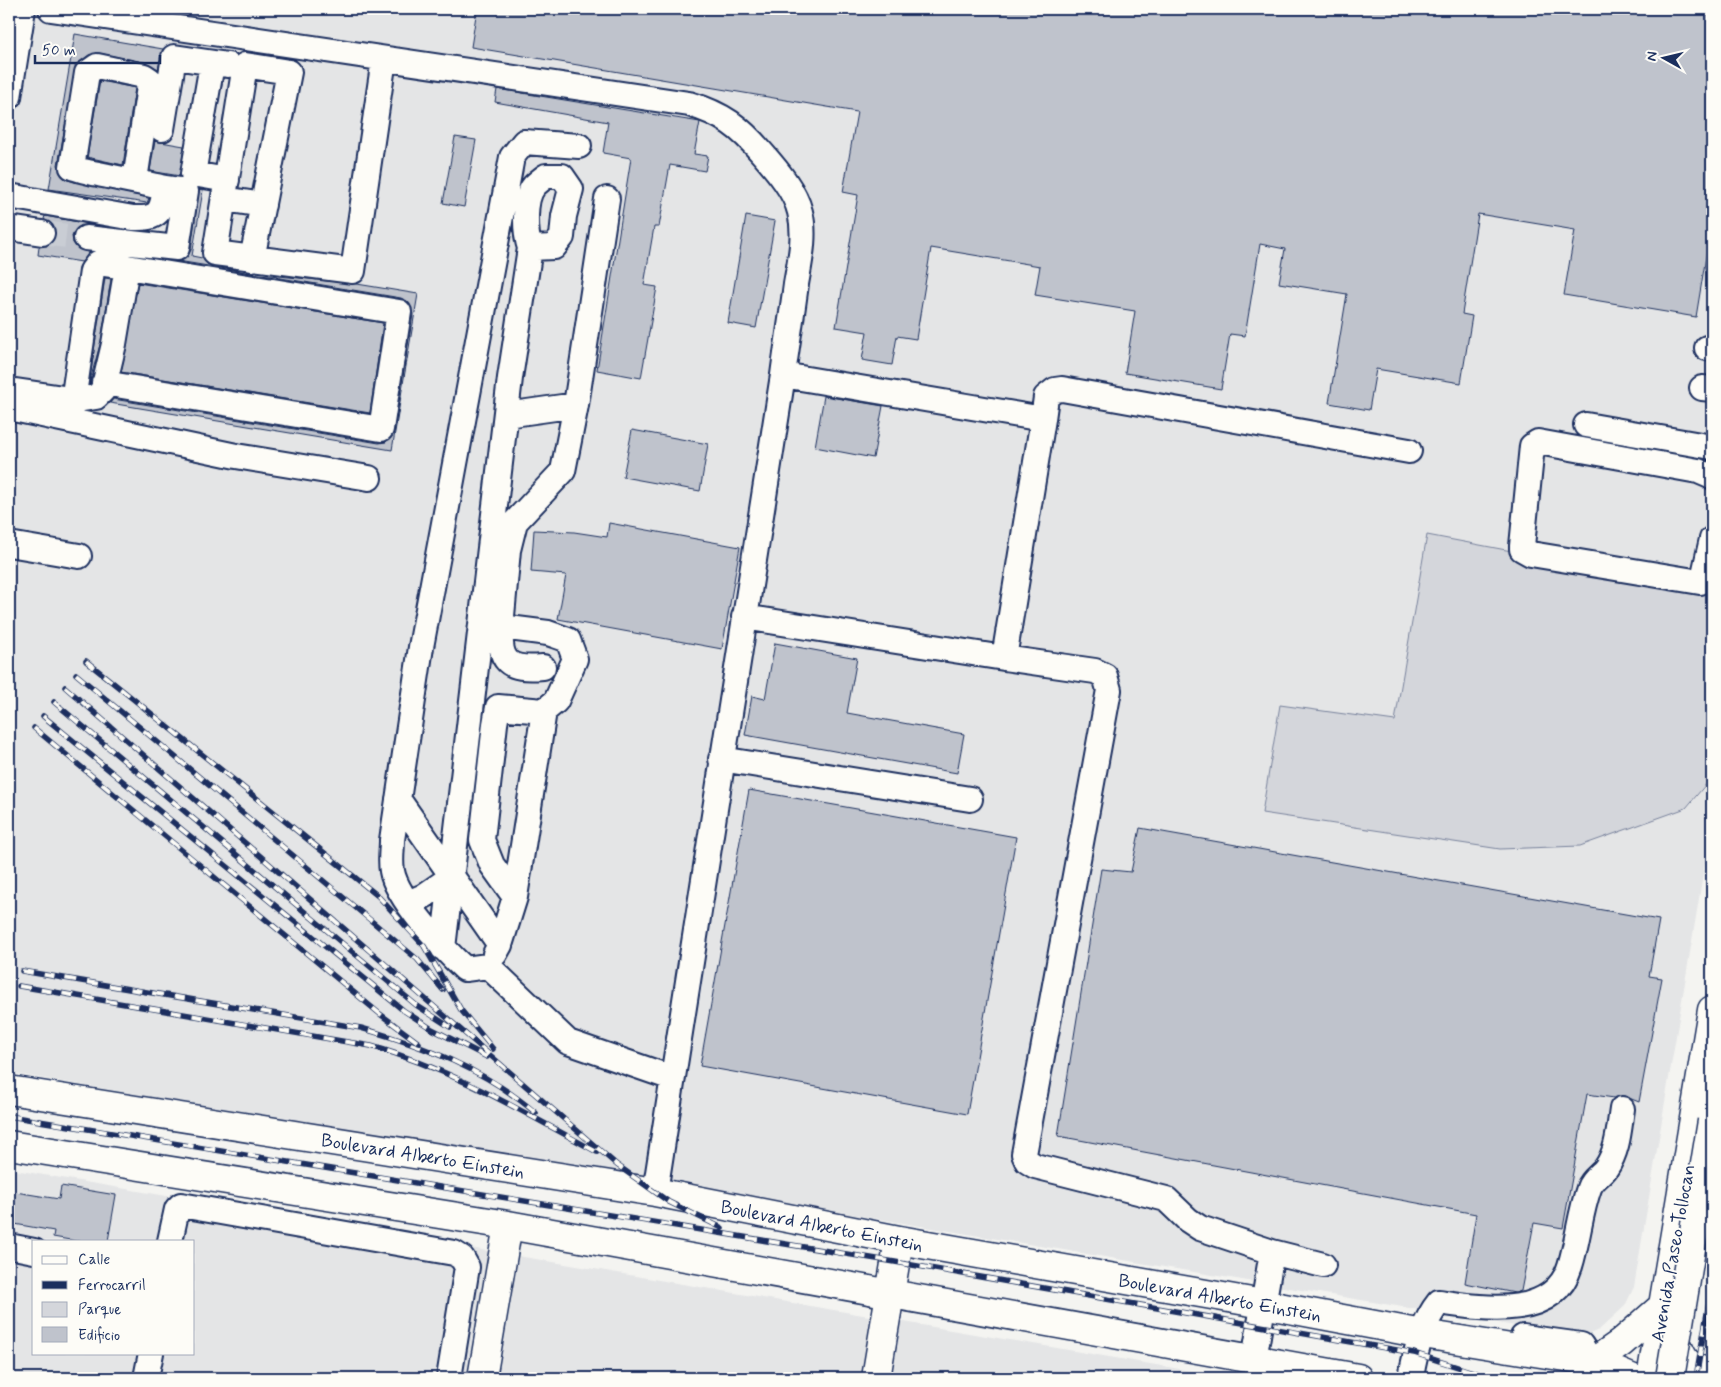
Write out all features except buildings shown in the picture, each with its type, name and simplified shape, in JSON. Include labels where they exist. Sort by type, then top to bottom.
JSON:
[{"type":"main road","name":"Avenida Paseo Tollocan","points":[[1651,1378],[1712,1010]]},
{"type":"main road","name":"Boulevard Alberto Einstein","points":[[9,1090],[655,1192],[899,1240],[1264,1298],[1593,1361],[1630,1378]]},
{"type":"main road","name":"Avenida Paseo Tollocan","points":[[1670,1378],[1712,1121]]},
{"type":"main road","points":[[9,1146],[508,1225],[1358,1378]]},
{"type":"main road","points":[[482,1378],[508,1225]]},
{"type":"main road","points":[[876,1378],[899,1240]]},
{"type":"main road","points":[[1593,1361],[1626,1338],[1662,1307],[1682,1356],[1689,1366],[1712,1373]]},
{"type":"street","points":[[9,96],[23,9]]},
{"type":"street","points":[[51,9],[689,104],[713,111],[728,119],[752,141],[776,168],[800,210],[803,224],[801,249],[783,375],[721,759],[655,1192]]},
{"type":"street","points":[[162,129],[174,57],[212,64],[245,65],[288,72],[252,259]]},
{"type":"street","points":[[245,65],[215,252],[252,259],[353,271],[384,59]]},
{"type":"street","points":[[212,64],[193,174],[263,206]]},
{"type":"street","points":[[86,238],[177,248],[186,191],[135,180],[81,172],[72,167],[87,73],[97,66],[144,76],[150,80],[135,180]]},
{"type":"street","points":[[443,948],[506,415],[530,248],[516,208],[512,157],[524,142],[579,146]]},
{"type":"street","points":[[488,966],[465,969],[443,948],[408,903],[392,872],[392,840],[421,647],[516,208],[532,188],[546,176],[562,176],[571,189],[564,216],[562,237],[554,247],[530,248]]},
{"type":"street","points":[[9,196],[148,219],[157,215],[163,204],[165,188]]},
{"type":"street","points":[[568,670],[552,671],[543,667],[514,666],[505,662],[500,643],[501,627],[508,550],[515,522],[563,471],[576,406],[607,199]]},
{"type":"street","points":[[516,208],[564,216]]},
{"type":"street","points":[[9,228],[42,233]]},
{"type":"street","points":[[70,422],[92,271],[98,263],[399,312],[380,429],[104,383]]},
{"type":"street","points":[[9,390],[77,400],[96,397],[103,390],[114,344],[127,267]]},
{"type":"street","points":[[783,375],[1043,418]]},
{"type":"street","points":[[1004,658],[1046,397],[1054,390],[1062,389],[1409,451]]},
{"type":"street","points":[[506,415],[576,406]]},
{"type":"street","points":[[9,408],[236,456],[369,478]]},
{"type":"street","points":[[1586,425],[1712,447]]},
{"type":"street","points":[[1712,477],[1698,471],[1538,442],[1532,446],[1522,549],[1532,554],[1700,582],[1704,579],[1712,540]]},
{"type":"street","points":[[9,544],[78,556]]},
{"type":"street","points":[[744,617],[1095,671],[1105,676],[1109,690],[1024,1154],[1035,1166],[1166,1200],[1200,1228],[1272,1252],[1323,1265]]},
{"type":"street","points":[[488,966],[500,945],[515,897],[544,711],[556,700],[568,670],[575,659],[568,640],[548,633],[501,627]]},
{"type":"street","points":[[543,667],[537,659],[537,650],[548,633]]},
{"type":"street","points":[[473,702],[498,707],[544,711]]},
{"type":"street","points":[[498,707],[484,805],[482,840],[492,865],[515,897]]},
{"type":"street","points":[[721,759],[970,799]]},
{"type":"street","points":[[398,799],[500,945]]},
{"type":"street","points":[[408,903],[424,896],[453,876]]},
{"type":"street","points":[[488,966],[568,1042],[672,1078]]},
{"type":"street","points":[[1411,1378],[1414,1353],[1439,1302],[1508,1309],[1548,1296],[1561,1284],[1570,1268],[1589,1188],[1606,1168],[1615,1149],[1622,1109]]},
{"type":"street","points":[[170,1240],[177,1209],[181,1206],[454,1253],[465,1261],[467,1274],[450,1378]]},
{"type":"street","points":[[9,1246],[32,1251]]},
{"type":"street","points":[[1254,1360],[1272,1252]]},
{"type":"street","points":[[146,1378],[151,1354]]},
{"type":"shaded area","points":[[9,9],[1712,9],[1712,821],[1634,1287],[1625,1306],[1599,1330],[1581,1337],[9,1073]]},
{"type":"shaded area","points":[[9,1169],[1232,1378],[9,1378]]},
{"type":"green space","points":[[1427,535],[1712,589],[1712,777],[1686,808],[1580,846],[1500,849],[1262,813],[1280,705],[1395,721]]},
{"type":"tunnel","points":[[42,233],[86,238]]},
{"type":"railway","points":[[86,661],[378,896],[424,946],[461,1010],[493,1049]]},
{"type":"railway","points":[[76,674],[417,959],[443,990]]},
{"type":"railway","points":[[65,687],[617,1165],[669,1202],[722,1228]]},
{"type":"railway","points":[[54,702],[416,1005],[450,1027]]},
{"type":"railway","points":[[43,716],[403,1010],[432,1029],[487,1057]]},
{"type":"railway","points":[[34,728],[380,1014],[419,1043]]},
{"type":"railway","points":[[22,971],[361,1028],[431,1051],[453,1061],[496,1084],[536,1113]]},
{"type":"railway","points":[[19,986],[371,1046],[459,1079],[597,1152]]},
{"type":"railway","points":[[9,1116],[895,1262],[1414,1353],[1492,1378]]},
{"type":"railway","points":[[1696,1378],[1712,1284]]}]
